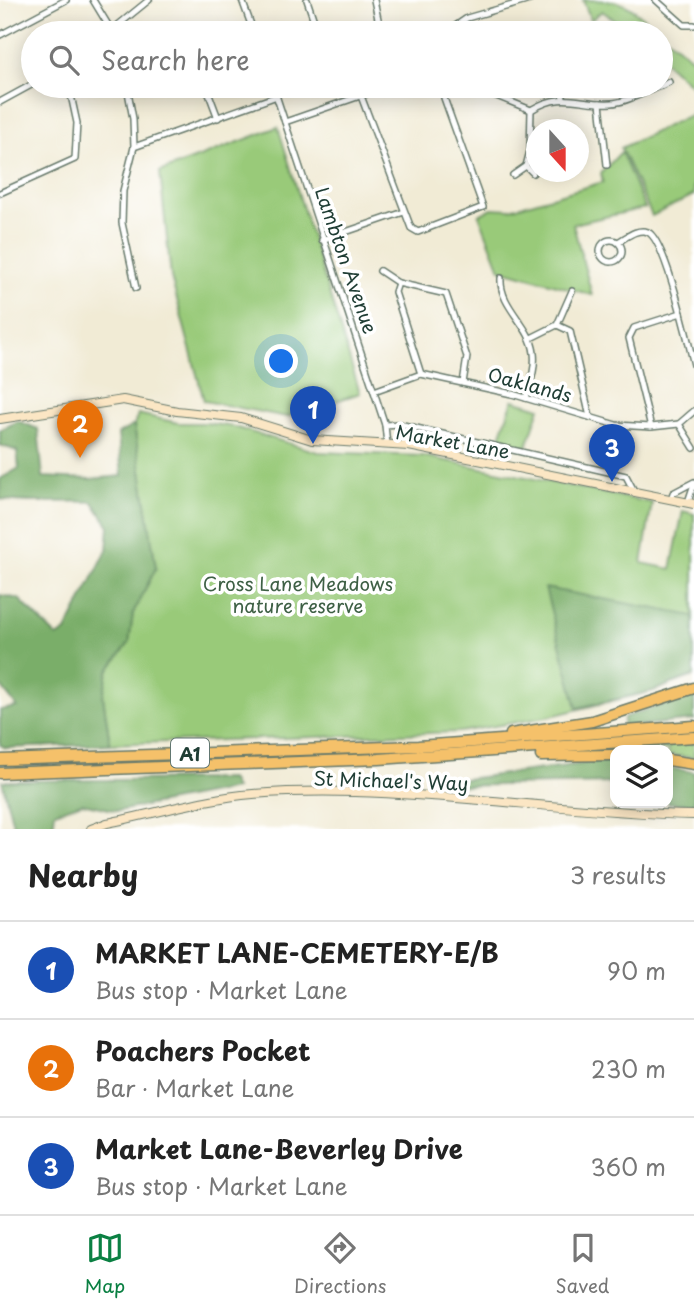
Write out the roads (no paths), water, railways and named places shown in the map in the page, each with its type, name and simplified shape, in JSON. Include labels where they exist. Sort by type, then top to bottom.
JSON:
[{"type":"highway","points":[[380,747],[420,740],[516,734],[579,724],[694,688]]},
{"type":"highway","name":"A1","points":[[0,760],[512,741],[694,726]]},
{"type":"highway","name":"A1","points":[[0,772],[412,757],[694,737]]},
{"type":"highway","points":[[412,757],[610,755]]},
{"type":"highway","points":[[673,761],[694,764]]},
{"type":"street","points":[[26,21],[66,0]]},
{"type":"street","points":[[93,0],[106,21]]},
{"type":"street","points":[[125,21],[149,0]]},
{"type":"street","points":[[242,0],[250,21]]},
{"type":"street","points":[[307,0],[312,21]]},
{"type":"street","points":[[374,0],[378,21]]},
{"type":"street","points":[[463,21],[505,3],[530,0]]},
{"type":"street","points":[[656,0],[684,25],[694,25]]},
{"type":"street","points":[[0,35],[21,24]]},
{"type":"street","points":[[0,102],[21,90]]},
{"type":"street","points":[[0,193],[75,159],[77,123],[72,98]]},
{"type":"street","points":[[130,98],[134,119],[134,147],[121,208],[128,263],[136,288]]},
{"type":"street","points":[[210,98],[218,118]]},
{"type":"street","points":[[134,147],[272,98]]},
{"type":"street","name":"Lambton Avenue","points":[[278,98],[385,425],[387,445]]},
{"type":"street","points":[[285,122],[355,98]]},
{"type":"street","points":[[362,98],[404,212],[411,228],[418,232],[483,207],[444,98]]},
{"type":"street","points":[[502,98],[531,110]]},
{"type":"street","points":[[531,110],[546,101],[559,98]]},
{"type":"street","points":[[569,98],[616,103],[628,98]]},
{"type":"street","points":[[600,103],[607,165]]},
{"type":"street","points":[[531,110],[531,119]]},
{"type":"street","points":[[513,175],[526,166]]},
{"type":"street","points":[[323,240],[404,212]]},
{"type":"street","points":[[618,242],[622,253],[620,258],[615,261],[604,260],[600,249],[607,240],[618,242],[635,232],[646,231],[654,237],[674,285],[694,365]]},
{"type":"street","points":[[380,271],[398,283],[446,294],[467,357],[463,383]]},
{"type":"street","points":[[501,278],[500,291],[531,338],[535,355],[526,398]]},
{"type":"street","points":[[374,391],[421,374],[395,292],[398,283]]},
{"type":"street","points":[[531,338],[557,325],[572,291]]},
{"type":"street","points":[[651,427],[629,338],[634,328],[681,313]]},
{"type":"street","points":[[557,325],[570,331],[575,343],[590,417]]},
{"type":"street","name":"Oaklands","points":[[421,374],[526,398],[616,425],[651,427],[679,424]]},
{"type":"street","name":"Market Lane","points":[[0,419],[123,400],[177,411],[242,418],[312,440],[410,446],[691,503]]},
{"type":"street","points":[[694,411],[679,424],[694,448]]},
{"type":"street","points":[[385,425],[398,425],[626,476],[634,491]]},
{"type":"street","points":[[671,499],[673,493],[694,483]]},
{"type":"street","points":[[691,503],[694,483]]},
{"type":"street","name":"St Michael's Way","points":[[91,829],[107,823],[219,799],[293,793],[385,793],[694,815]]},
{"type":"place","name":"MARKET LANE-CEMETERY-E/B","points":[[313,444]]},
{"type":"place","name":"Poachers Pocket","points":[[80,458]]},
{"type":"place","name":"Market Lane-Beverley Drive","points":[[612,482]]},
{"type":"park label","name":"Cross Lane Meadows nature reserve","points":[[298,594]]}]
